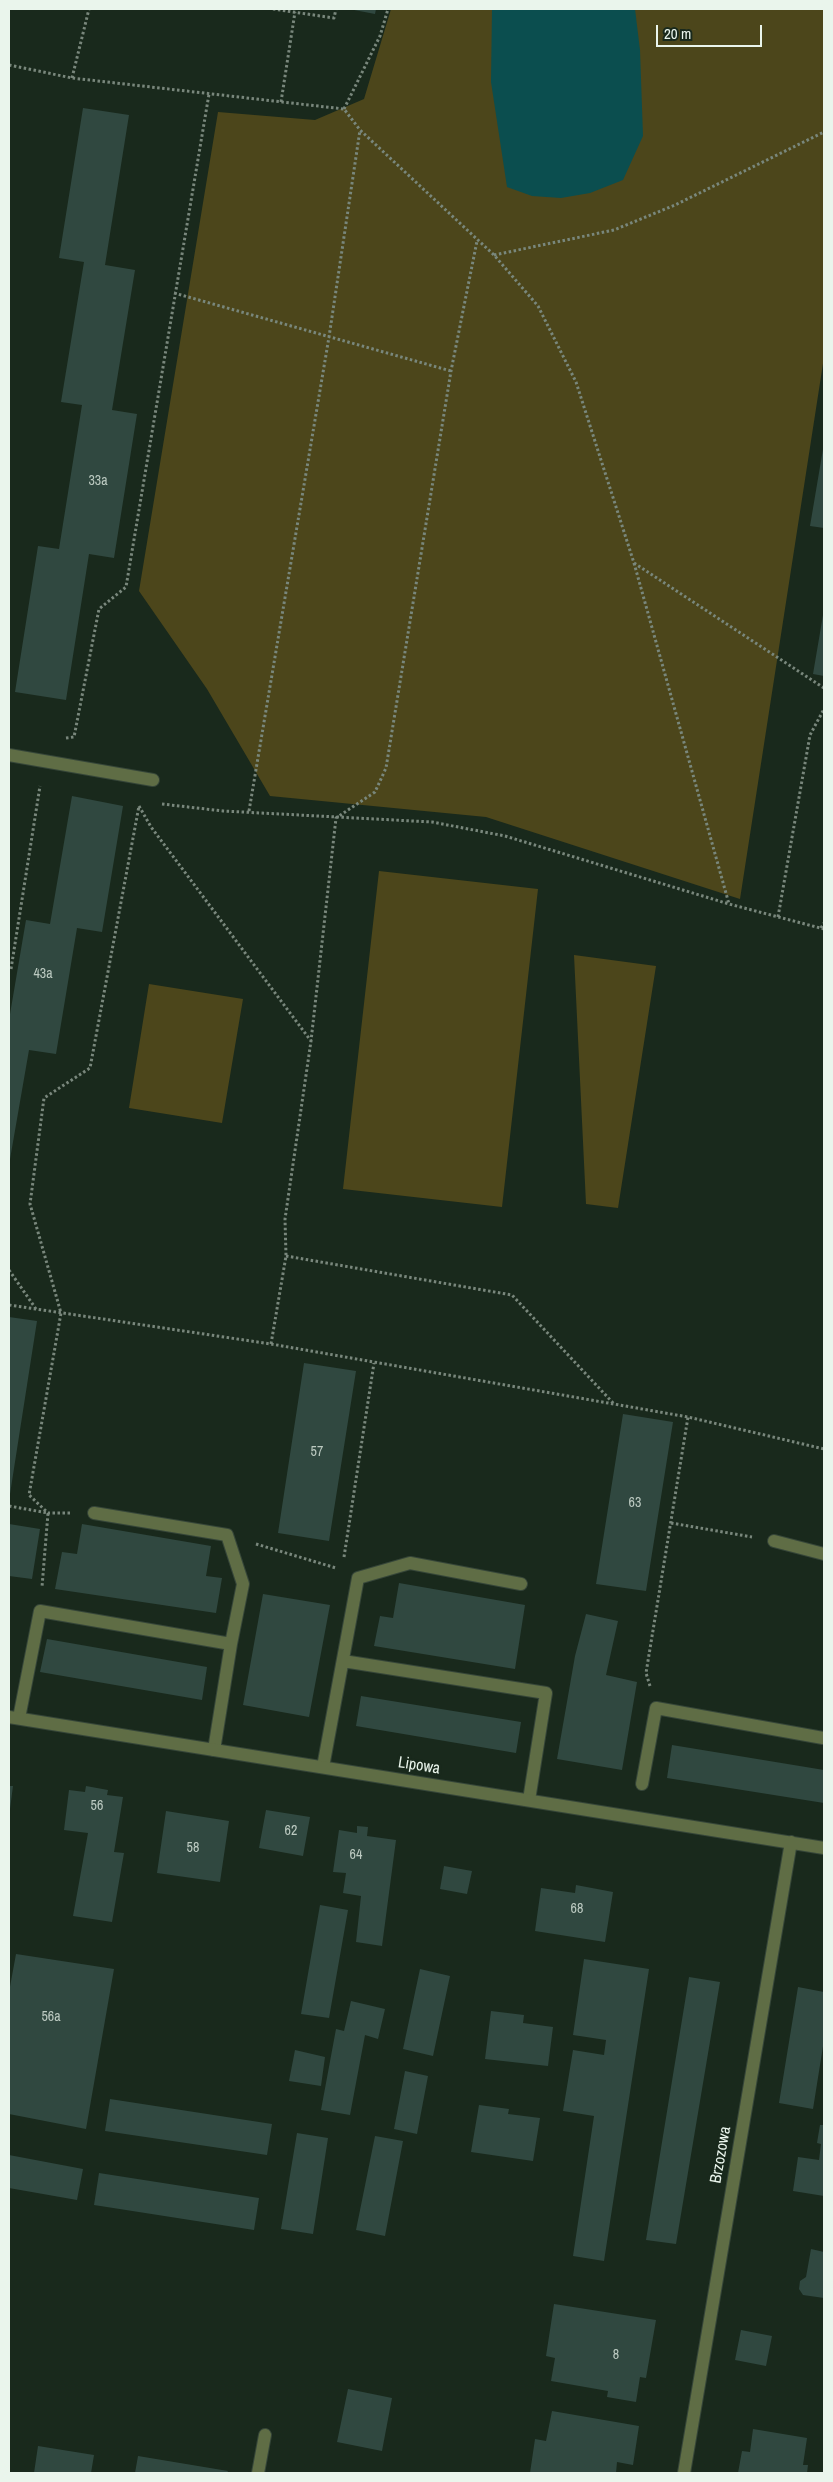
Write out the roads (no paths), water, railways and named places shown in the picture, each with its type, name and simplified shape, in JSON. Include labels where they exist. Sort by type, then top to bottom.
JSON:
[{"type":"street","points":[[9,755],[153,780]]},
{"type":"street","points":[[94,1513],[227,1535],[243,1584],[214,1750]]},
{"type":"street","points":[[774,1541],[824,1554]]},
{"type":"street","points":[[323,1767],[358,1578],[410,1563],[521,1584]]},
{"type":"street","points":[[14,1717],[40,1610],[231,1644]]},
{"type":"street","points":[[343,1661],[546,1693],[529,1800]]},
{"type":"street","points":[[642,1784],[656,1708],[823,1738]]},
{"type":"street","name":"Lipowa","points":[[14,1717],[824,1848]]},
{"type":"street","name":"Brzozowa","points":[[684,2473],[791,1842]]},
{"type":"street","points":[[258,2473],[265,2435]]},
{"type":"water","points":[[492,9],[635,9],[640,50],[643,136],[623,180],[590,193],[561,198],[532,196],[507,187],[491,82]]}]
